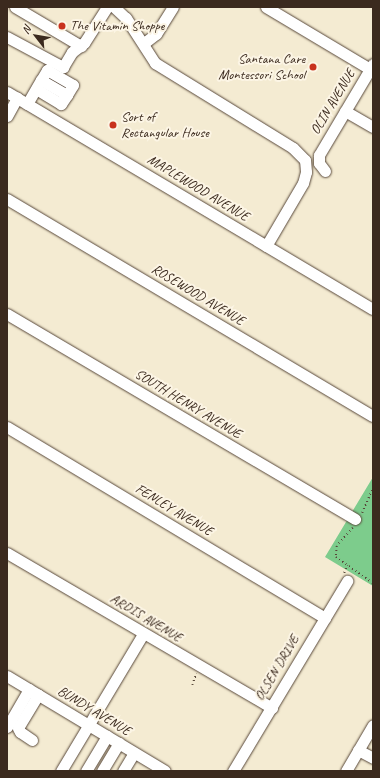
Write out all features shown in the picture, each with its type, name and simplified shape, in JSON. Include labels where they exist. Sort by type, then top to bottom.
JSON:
[{"type":"street","points":[[15,7],[82,46]]},
{"type":"street","points":[[7,37],[43,58],[63,67],[72,52],[82,46],[107,7]]},
{"type":"street","points":[[114,7],[126,18],[144,43],[155,63],[300,153],[307,165],[303,183],[266,246]]},
{"type":"street","points":[[144,43],[156,34],[173,7]]},
{"type":"street","points":[[266,7],[372,67]]},
{"type":"street","name":"OLIN AVENUE","points":[[324,171],[319,163],[319,155],[372,67]]},
{"type":"street","points":[[27,104],[38,84],[47,70],[73,85],[61,104],[38,84]]},
{"type":"street","points":[[7,116],[12,95]]},
{"type":"street","name":"MAPLEWOOD AVENUE","points":[[12,95],[373,309]]},
{"type":"street","points":[[346,111],[373,128]]},
{"type":"street","name":"ROSEWOOD AVENUE","points":[[7,199],[373,416]]},
{"type":"street","name":"SOUTH HENRY AVENUE","points":[[7,314],[357,520]]},
{"type":"street","name":"FENLEY AVENUE","points":[[7,427],[325,618]]},
{"type":"street","name":"ARDIS AVENUE","points":[[7,553],[143,634],[272,708]]},
{"type":"street","name":"OLSEN DRIVE","points":[[233,771],[347,581]]},
{"type":"street","points":[[61,771],[143,634]]},
{"type":"street","name":"BUNDY AVENUE","points":[[8,678],[34,692],[165,771]]},
{"type":"street","points":[[7,727],[34,692]]},
{"type":"street","points":[[32,740],[20,732],[18,728],[34,692]]},
{"type":"street","points":[[346,771],[373,725]]},
{"type":"street","points":[[86,771],[107,736]]},
{"type":"street","points":[[102,771],[119,743]]},
{"type":"street","points":[[358,750],[373,758]]},
{"type":"street","points":[[123,771],[134,753]]},
{"type":"path","points":[[373,487],[372,493],[357,520],[337,546],[335,554],[339,561],[373,582]]},
{"type":"path","points":[[192,685],[195,678],[194,674]]},
{"type":"green space","points":[[373,477],[372,568],[373,586],[325,557]]},
{"type":"place","name":"The Vitamin Shoppe","points":[[62,26]]},
{"type":"place","name":"Santana Care Montessori School","points":[[313,67]]},
{"type":"place","name":"Sort of Rectangular House","points":[[113,125]]}]
